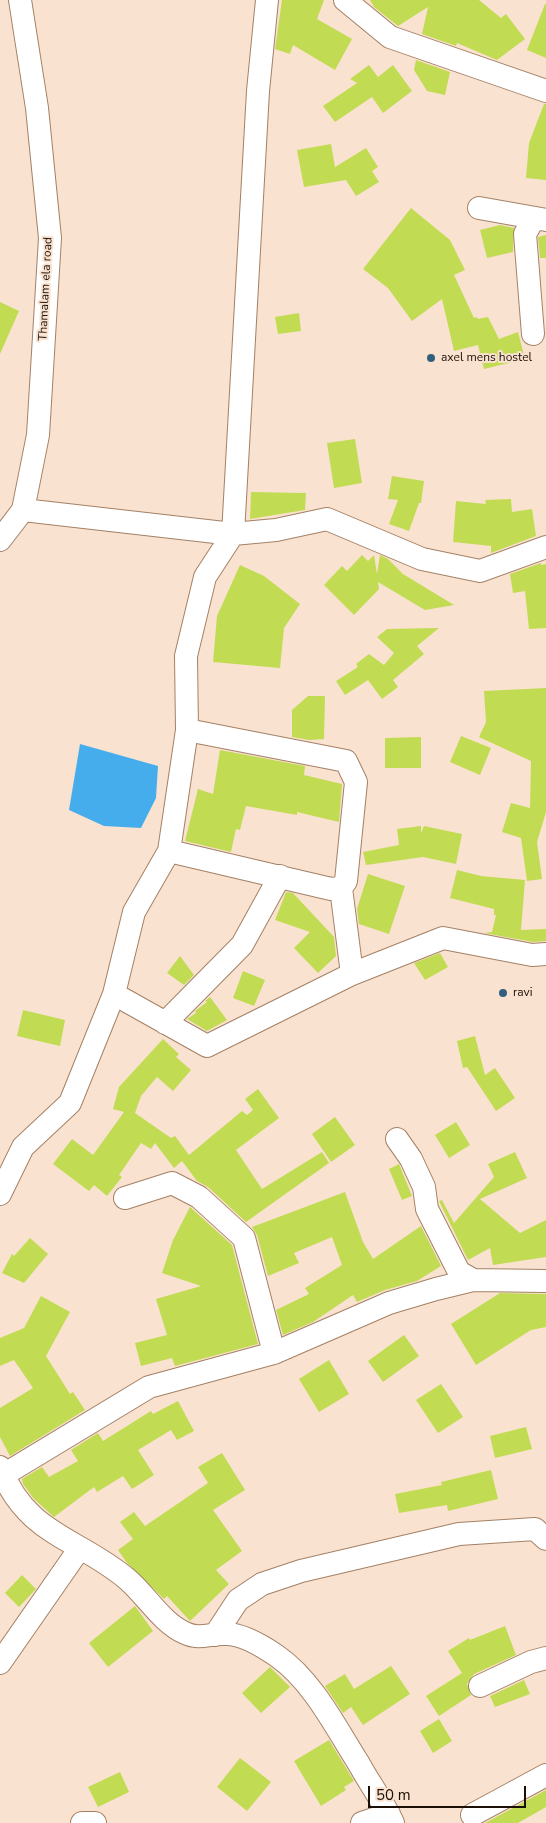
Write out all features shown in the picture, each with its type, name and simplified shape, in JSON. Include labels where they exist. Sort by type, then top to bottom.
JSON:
[{"type":"street","name":"Thamalam ela road","points":[[0,540],[23,510],[38,435],[50,238],[36,108],[20,0]]},
{"type":"street","points":[[0,1194],[24,1147],[70,1103],[114,994],[134,912],[169,850],[187,730],[186,656],[205,577],[233,534],[258,101],[267,0]]},
{"type":"street","points":[[346,0],[390,37],[546,91]]},
{"type":"street","points":[[479,208],[540,219]]},
{"type":"street","points":[[533,334],[525,234],[540,219]]},
{"type":"street","points":[[23,510],[233,534],[276,530],[327,519],[422,558],[480,571],[546,547]]},
{"type":"street","points":[[187,730],[346,761],[356,782],[346,881],[341,888],[352,974]]},
{"type":"street","points":[[169,850],[331,889],[341,888]]},
{"type":"street","points":[[165,1023],[242,945],[280,876]]},
{"type":"street","points":[[114,994],[207,1046],[352,974],[443,938],[532,955],[546,954]]},
{"type":"street","points":[[397,1138],[411,1159],[424,1187],[427,1209],[459,1272],[473,1280]]},
{"type":"street","points":[[125,1198],[172,1183],[199,1197],[244,1238],[274,1353]]},
{"type":"street","points":[[362,1823],[391,1818],[306,1684],[278,1657],[252,1642],[227,1634],[198,1637],[184,1633],[172,1624],[126,1579],[80,1548],[39,1524],[14,1497],[1,1473],[149,1387],[274,1353],[389,1303],[473,1280],[546,1281]]},
{"type":"street","points":[[215,1635],[238,1600],[262,1584],[301,1571],[459,1534],[535,1529],[546,1539]]},
{"type":"street","points":[[0,1663],[80,1548]]},
{"type":"street","points":[[480,1686],[531,1662],[546,1658]]},
{"type":"street","points":[[472,1816],[546,1775]]},
{"type":"street","points":[[82,1823],[94,1823]]},
{"type":"water","points":[[80,744],[158,766],[156,798],[141,828],[104,826],[69,810]]},
{"type":"building","points":[[282,0],[324,0],[317,19],[352,39],[335,70],[293,45],[290,54],[275,49]]},
{"type":"building","points":[[370,0],[479,0],[501,18],[506,14],[525,39],[497,60],[457,43],[456,46],[422,34],[428,7],[398,26],[374,7]]},
{"type":"building","points":[[546,4],[546,58],[527,50]]},
{"type":"building","points":[[416,60],[450,72],[445,95],[427,91],[414,70]]},
{"type":"building","points":[[369,65],[378,77],[393,65],[412,91],[383,113],[372,97],[335,122],[323,106],[357,83],[350,79]]},
{"type":"building","points":[[544,104],[546,104],[546,180],[526,178],[529,143]]},
{"type":"building","points":[[331,144],[335,167],[366,148],[378,167],[372,171],[379,182],[356,196],[346,180],[304,187],[297,150]]},
{"type":"building","points":[[411,208],[450,240],[465,270],[454,275],[474,318],[488,317],[499,339],[518,332],[525,359],[484,369],[478,345],[454,351],[442,299],[412,321],[388,288],[363,269]]},
{"type":"building","points":[[500,225],[514,228],[513,252],[487,258],[480,230]]},
{"type":"building","points":[[546,235],[546,258],[540,258],[538,237]]},
{"type":"building","points":[[0,302],[19,311],[0,354]]},
{"type":"building","points":[[299,313],[301,331],[278,334],[275,317]]},
{"type":"building","points":[[355,439],[362,483],[334,488],[327,443]]},
{"type":"building","points":[[392,476],[424,481],[421,503],[419,503],[409,531],[389,524],[398,500],[388,499]]},
{"type":"building","points":[[251,492],[306,493],[305,510],[250,519]]},
{"type":"building","points":[[511,499],[512,512],[532,509],[536,536],[491,553],[491,546],[453,542],[456,501],[486,504],[485,500]]},
{"type":"building","points":[[362,555],[368,561],[374,555],[377,574],[380,555],[388,559],[403,574],[454,605],[425,610],[378,582],[379,589],[354,615],[324,585],[342,566],[347,571]]},
{"type":"building","points":[[541,563],[541,565],[546,564],[546,628],[529,629],[525,591],[513,593],[510,574]]},
{"type":"building","points":[[240,565],[264,576],[300,604],[284,628],[280,668],[213,662],[217,616]]},
{"type":"building","points":[[439,628],[417,646],[424,654],[393,680],[398,687],[382,699],[368,680],[345,695],[336,681],[358,667],[356,664],[369,654],[384,665],[394,653],[377,637],[387,629]]},
{"type":"building","points":[[546,688],[546,812],[537,842],[542,879],[527,881],[521,838],[502,832],[511,803],[530,808],[531,761],[479,737],[486,722],[484,691]]},
{"type":"building","points":[[308,696],[325,696],[324,739],[309,740],[292,737],[292,710]]},
{"type":"building","points":[[461,736],[491,748],[480,775],[450,762]]},
{"type":"building","points":[[421,737],[421,768],[385,768],[385,738]]},
{"type":"building","points":[[220,750],[305,766],[304,775],[342,784],[339,822],[297,812],[297,815],[246,806],[240,830],[236,829],[231,852],[185,841],[198,789],[213,794]]},
{"type":"building","points":[[421,826],[421,833],[424,826],[462,834],[456,864],[423,857],[366,865],[363,852],[399,845],[397,829]]},
{"type":"building","points":[[457,870],[481,876],[525,880],[521,930],[546,929],[546,941],[533,942],[484,933],[492,932],[496,915],[494,915],[494,909],[450,898]]},
{"type":"building","points":[[368,874],[405,886],[389,934],[359,924],[357,909]]},
{"type":"building","points":[[286,892],[293,893],[334,937],[336,956],[318,973],[294,948],[310,932],[275,920]]},
{"type":"building","points":[[440,953],[448,967],[425,980],[414,963]]},
{"type":"building","points":[[180,956],[194,975],[184,985],[167,973]]},
{"type":"building","points":[[243,971],[265,980],[254,1006],[233,998]]},
{"type":"building","points":[[210,997],[227,1020],[207,1031],[187,1019],[196,1013],[195,1011],[207,1002],[205,1001]]},
{"type":"building","points":[[23,1010],[65,1020],[60,1046],[17,1036]]},
{"type":"building","points":[[475,1036],[485,1075],[495,1068],[515,1098],[496,1111],[467,1067],[463,1068],[457,1041]]},
{"type":"building","points":[[163,1039],[179,1054],[176,1057],[191,1070],[173,1091],[157,1077],[141,1096],[135,1113],[171,1138],[175,1136],[189,1155],[242,1111],[247,1115],[253,1110],[245,1099],[258,1089],[279,1118],[236,1150],[262,1189],[322,1152],[329,1163],[246,1222],[208,1187],[197,1181],[182,1161],[174,1168],[155,1143],[151,1149],[141,1143],[119,1175],[122,1177],[107,1196],[94,1185],[89,1191],[53,1164],[72,1139],[93,1155],[124,1112],[113,1109],[119,1087]]},
{"type":"building","points":[[335,1117],[355,1145],[331,1162],[312,1134]]},
{"type":"building","points":[[456,1122],[470,1145],[449,1158],[435,1135]]},
{"type":"building","points":[[515,1152],[527,1178],[480,1199],[520,1233],[546,1220],[546,1257],[493,1265],[490,1248],[468,1260],[439,1201],[442,1200],[454,1223],[494,1177],[488,1164]]},
{"type":"building","points":[[399,1164],[412,1196],[402,1200],[389,1169]]},
{"type":"building","points":[[345,1192],[363,1242],[373,1259],[421,1226],[441,1266],[417,1281],[385,1290],[357,1302],[353,1295],[313,1322],[283,1335],[276,1310],[309,1294],[305,1288],[342,1265],[332,1237],[294,1253],[299,1263],[268,1276],[257,1235],[252,1227]]},
{"type":"building","points":[[190,1207],[232,1245],[258,1344],[175,1366],[172,1358],[141,1366],[135,1343],[167,1335],[156,1299],[201,1286],[162,1273],[173,1240]]},
{"type":"building","points":[[30,1238],[48,1254],[24,1283],[2,1273],[12,1254],[14,1256]]},
{"type":"building","points":[[500,1293],[546,1294],[546,1327],[531,1330],[476,1365],[451,1324]]},
{"type":"building","points":[[41,1296],[70,1312],[46,1356],[70,1394],[73,1392],[85,1410],[10,1456],[0,1437],[0,1408],[33,1388],[14,1360],[0,1366],[0,1338],[24,1328]]},
{"type":"building","points":[[404,1335],[419,1356],[383,1382],[368,1361]]},
{"type":"building","points":[[329,1360],[349,1394],[319,1412],[299,1379]]},
{"type":"building","points":[[441,1384],[463,1417],[438,1433],[416,1400]]},
{"type":"building","points":[[178,1401],[194,1431],[177,1440],[171,1430],[138,1450],[154,1475],[132,1489],[123,1476],[97,1492],[94,1487],[54,1517],[34,1499],[23,1484],[22,1479],[42,1467],[49,1477],[78,1461],[71,1450],[98,1433],[103,1441],[151,1411],[153,1414]]},
{"type":"building","points":[[526,1427],[532,1449],[495,1458],[490,1436]]},
{"type":"building","points":[[222,1453],[245,1490],[213,1510],[242,1551],[216,1570],[229,1584],[190,1621],[167,1596],[164,1599],[127,1563],[118,1550],[133,1539],[120,1522],[134,1512],[145,1526],[208,1483],[198,1467]]},
{"type":"building","points":[[491,1470],[498,1499],[448,1511],[447,1505],[399,1513],[395,1494],[442,1485],[441,1482]]},
{"type":"building","points":[[22,1575],[36,1589],[19,1607],[5,1593]]},
{"type":"building","points":[[135,1606],[153,1631],[108,1667],[89,1643]]},
{"type":"building","points":[[505,1626],[516,1655],[474,1674],[467,1684],[471,1695],[439,1716],[426,1696],[462,1673],[448,1651],[469,1638],[470,1640]]},
{"type":"building","points":[[391,1666],[410,1694],[363,1725],[351,1707],[343,1713],[325,1686],[345,1674],[354,1689]]},
{"type":"building","points":[[270,1667],[290,1687],[261,1713],[242,1693]]},
{"type":"building","points":[[524,1680],[530,1694],[495,1707],[490,1696]]},
{"type":"building","points":[[439,1719],[452,1741],[433,1753],[420,1731]]},
{"type":"building","points":[[329,1740],[354,1781],[344,1787],[346,1790],[321,1806],[294,1761]]},
{"type":"building","points":[[240,1758],[271,1782],[247,1811],[217,1787]]},
{"type":"building","points":[[120,1772],[129,1792],[98,1807],[88,1787]]},
{"type":"building","points":[[546,1790],[546,1807],[518,1823],[485,1823]]},
{"type":"place","name":"axel mens hostel","points":[[431,358]]},
{"type":"place","name":"ravi","points":[[503,993]]}]
